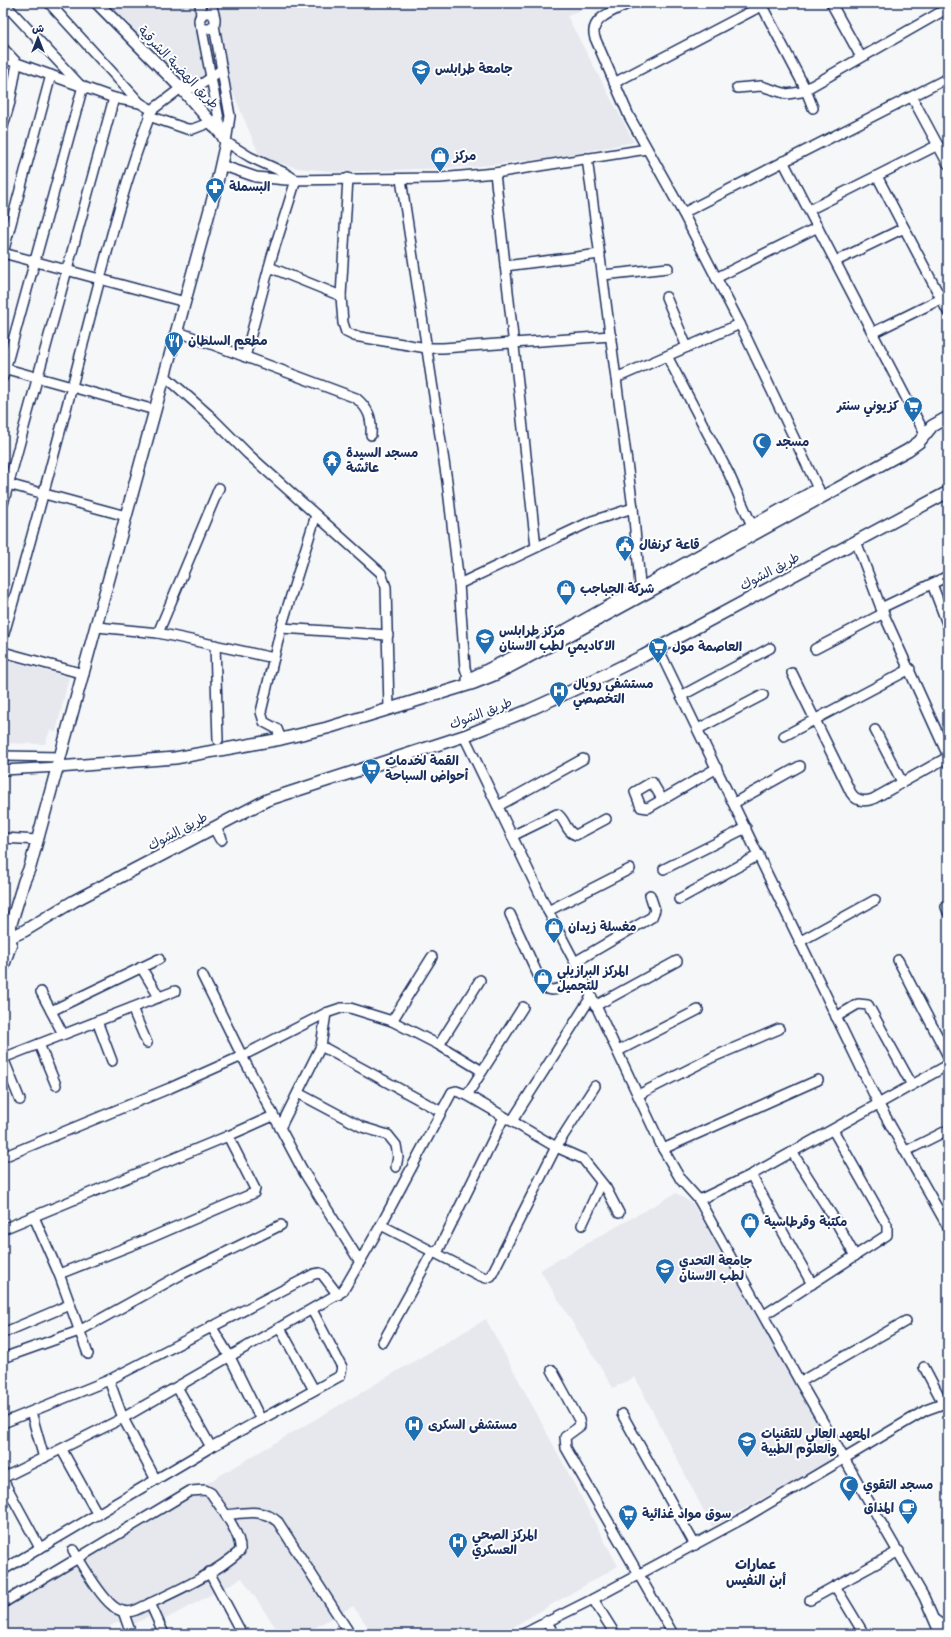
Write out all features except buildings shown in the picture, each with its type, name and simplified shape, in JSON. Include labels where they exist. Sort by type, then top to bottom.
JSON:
[{"type":"main road","name":"طريق الهضبة الشرقية","points":[[97,3],[181,88],[224,139]]},
{"type":"main road","points":[[3,967],[24,881],[38,840],[185,302],[221,165],[224,139]]},
{"type":"main road","points":[[59,762],[176,758],[282,739],[389,709],[494,675],[640,591],[820,492],[916,446],[932,426],[948,417]]},
{"type":"main road","name":"طريق الشوك","points":[[11,935],[24,931],[74,901],[216,828],[257,805],[281,795],[464,736],[527,711],[610,673],[948,492]]},
{"type":"main road","points":[[216,828],[221,839]]},
{"type":"main road","points":[[3,950],[11,935]]},
{"type":"street","points":[[4,3],[81,85]]},
{"type":"street","points":[[49,3],[150,113],[187,129],[193,129],[211,122]]},
{"type":"street","points":[[200,3],[201,21],[210,78],[224,139],[250,157],[285,173],[296,180]]},
{"type":"street","points":[[211,3],[230,116],[224,139]]},
{"type":"street","points":[[630,3],[601,18],[593,30],[595,38],[614,83],[647,149],[683,213],[740,324],[820,492]]},
{"type":"street","points":[[831,3],[861,57]]},
{"type":"street","points":[[614,83],[765,4],[813,108]]},
{"type":"street","points":[[737,88],[761,86],[787,94],[800,92],[948,8]]},
{"type":"street","points":[[201,21],[208,14],[212,15],[215,22]]},
{"type":"street","points":[[201,21],[206,29],[215,22]]},
{"type":"street","points":[[3,48],[17,63]]},
{"type":"street","points":[[3,58],[114,98],[140,103]]},
{"type":"street","points":[[3,126],[10,102],[17,63]]},
{"type":"street","points":[[3,637],[44,494],[100,279],[150,113],[181,88],[194,88],[222,69]]},
{"type":"street","points":[[51,75],[3,253],[185,302]]},
{"type":"street","points":[[683,213],[948,78]]},
{"type":"street","points":[[81,85],[4,371],[36,377],[155,410]]},
{"type":"street","points":[[912,97],[948,164]]},
{"type":"street","points":[[3,504],[6,484],[114,98]]},
{"type":"street","points":[[200,110],[228,99]]},
{"type":"street","points":[[809,210],[938,145]]},
{"type":"street","points":[[221,165],[256,177],[296,180],[348,178],[401,179],[495,173],[647,149]]},
{"type":"street","points":[[587,158],[633,508],[640,591]]},
{"type":"street","points":[[783,161],[874,332],[925,434]]},
{"type":"street","points":[[495,173],[536,547]]},
{"type":"street","points":[[877,176],[948,312]]},
{"type":"street","points":[[348,178],[341,296],[343,323],[346,332],[354,336],[427,348],[459,348],[611,336]]},
{"type":"street","points":[[401,179],[447,481],[469,682]]},
{"type":"street","points":[[245,357],[269,267],[296,180]]},
{"type":"street","points":[[716,278],[818,227]]},
{"type":"street","points":[[836,261],[904,228]]},
{"type":"street","points":[[505,266],[600,254]]},
{"type":"street","points":[[269,267],[341,296]]},
{"type":"street","points":[[603,275],[668,268]]},
{"type":"street","points":[[666,297],[687,347]]},
{"type":"street","points":[[874,332],[941,299]]},
{"type":"street","points":[[616,378],[740,324]]},
{"type":"street","points":[[176,331],[356,398],[365,405],[370,414],[371,435]]},
{"type":"street","points":[[667,356],[729,474],[753,529]]},
{"type":"street","points":[[165,376],[384,577],[386,587],[388,635],[389,709]]},
{"type":"street","points":[[6,484],[126,516]]},
{"type":"street","points":[[158,633],[219,488]]},
{"type":"street","points":[[459,584],[592,521],[633,508]]},
{"type":"street","points":[[282,739],[277,729],[266,724],[261,715],[281,628],[316,514]]},
{"type":"street","points":[[792,672],[850,793],[857,800],[867,801],[948,756],[883,611],[856,541]]},
{"type":"street","points":[[815,649],[948,576]]},
{"type":"street","points":[[932,584],[948,626]]},
{"type":"street","points":[[97,627],[158,633],[274,658]]},
{"type":"street","points":[[281,628],[388,635]]},
{"type":"street","points":[[215,645],[218,740]]},
{"type":"street","points":[[658,648],[734,802],[798,942],[879,1105],[948,1227]]},
{"type":"street","points":[[681,696],[770,648]]},
{"type":"street","points":[[3,652],[84,674]]},
{"type":"street","points":[[784,736],[910,670]]},
{"type":"street","points":[[698,729],[764,695]]},
{"type":"street","points":[[875,730],[902,782]]},
{"type":"street","points":[[464,736],[548,911],[582,976],[663,1149],[681,1180],[699,1200],[800,1382],[899,1551],[924,1597],[940,1634]]},
{"type":"street","points":[[3,756],[59,762]]},
{"type":"street","points":[[498,806],[583,759]]},
{"type":"street","points":[[3,770],[59,762]]},
{"type":"street","points":[[734,802],[800,766]]},
{"type":"street","points":[[662,799],[717,768]]},
{"type":"street","points":[[512,836],[557,814],[562,817],[570,832],[576,834],[606,819]]},
{"type":"street","points":[[664,870],[746,828]]},
{"type":"street","points":[[3,838],[38,840]]},
{"type":"street","points":[[679,899],[759,855]]},
{"type":"street","points":[[548,911],[630,869]]},
{"type":"street","points":[[575,962],[652,917],[655,910],[650,895]]},
{"type":"street","points":[[798,942],[875,900]]},
{"type":"street","points":[[948,903],[946,907],[948,912]]},
{"type":"street","points":[[510,914],[542,986],[546,989],[554,991],[582,976]]},
{"type":"street","points":[[392,1022],[432,957]]},
{"type":"street","points":[[51,1011],[159,959]]},
{"type":"street","points":[[898,960],[948,1056]]},
{"type":"street","points":[[383,1342],[435,1252],[508,1119],[593,1001],[676,961]]},
{"type":"street","points":[[141,967],[159,997]]},
{"type":"street","points":[[202,975],[242,1056],[302,1169],[360,1262]]},
{"type":"street","points":[[439,1045],[480,980]]},
{"type":"street","points":[[20,1100],[3,1058],[175,991]]},
{"type":"street","points":[[41,992],[63,1034]]},
{"type":"street","points":[[836,1017],[858,1004],[868,1005],[912,1085]]},
{"type":"street","points":[[467,1095],[523,1007]]},
{"type":"street","points":[[132,1008],[146,1043]]},
{"type":"street","points":[[3,1157],[170,1088],[242,1056],[326,1012],[341,1008],[350,1008],[392,1022],[439,1045],[482,1071]]},
{"type":"street","points":[[618,1051],[698,1010]]},
{"type":"street","points":[[280,1128],[321,1046],[326,1012]]},
{"type":"street","points":[[97,1022],[112,1061]]},
{"type":"street","points":[[638,1094],[719,1054],[779,1029]]},
{"type":"street","points":[[39,1044],[56,1085]]},
{"type":"street","points":[[321,1046],[440,1111]]},
{"type":"street","points":[[699,1200],[751,1175],[879,1105],[948,1065]]},
{"type":"street","points":[[663,1149],[818,1080]]},
{"type":"street","points":[[381,1225],[478,1275],[486,1278],[491,1276],[556,1147],[595,1086]]},
{"type":"street","points":[[40,1548],[3,1479],[123,1418],[338,1295],[347,1286],[381,1225],[440,1111],[452,1092],[456,1091],[467,1095],[556,1147],[583,1159],[607,1190],[619,1213]]},
{"type":"street","points":[[298,1093],[362,1127],[388,1135],[396,1145],[396,1167]]},
{"type":"street","points":[[3,1230],[273,1116]]},
{"type":"street","points":[[764,1315],[884,1238],[887,1234],[888,1230],[861,1176],[833,1130]]},
{"type":"street","points":[[906,1151],[948,1130]]},
{"type":"street","points":[[59,1274],[150,1238],[254,1193],[255,1189],[228,1136]]},
{"type":"street","points":[[792,1152],[835,1220],[855,1256]]},
{"type":"street","points":[[751,1175],[812,1284]]},
{"type":"street","points":[[582,1224],[601,1184]]},
{"type":"street","points":[[34,1217],[59,1274],[78,1331],[88,1354]]},
{"type":"street","points":[[3,1358],[78,1331],[184,1273],[282,1225]]},
{"type":"street","points":[[3,1423],[109,1380],[317,1272],[322,1274],[338,1295]]},
{"type":"street","points":[[3,1333],[69,1305]]},
{"type":"street","points":[[3,1570],[211,1447],[340,1376],[342,1370],[312,1310]]},
{"type":"street","points":[[800,1382],[906,1321]]},
{"type":"street","points":[[211,1326],[230,1357],[261,1420]]},
{"type":"street","points":[[280,1328],[314,1390]]},
{"type":"street","points":[[523,1634],[546,1621],[594,1599],[695,1545],[744,1518],[926,1410],[946,1403],[924,1367]]},
{"type":"street","points":[[552,1370],[579,1420],[580,1426],[565,1437],[566,1448],[673,1634]]},
{"type":"street","points":[[109,1380],[123,1418],[156,1480]]},
{"type":"street","points":[[177,1387],[211,1447]]},
{"type":"street","points":[[31,1412],[44,1458]]},
{"type":"street","points":[[622,1414],[695,1545]]},
{"type":"street","points":[[62,1450],[98,1515]]},
{"type":"street","points":[[3,1603],[79,1559],[190,1491],[201,1489],[212,1493],[226,1515],[240,1545],[240,1550],[210,1572],[132,1612],[123,1611],[113,1607],[79,1559],[73,1550]]},
{"type":"street","points":[[226,1515],[259,1512],[271,1516],[278,1522],[350,1634]]},
{"type":"street","points":[[810,1600],[899,1551]]},
{"type":"street","points":[[210,1572],[242,1634]]},
{"type":"street","points":[[836,1586],[864,1634]]},
{"type":"street","points":[[594,1599],[615,1634]]},
{"type":"street","points":[[150,1603],[164,1634]]},
{"type":"street","points":[[123,1611],[132,1634]]},
{"type":"street","points":[[935,1620],[948,1629]]},
{"type":"street","points":[[546,1621],[554,1634]]},
{"type":"shaded area","name":"جامعة طرابلس","points":[[97,3],[612,3],[597,11],[588,8],[567,16],[634,142],[557,157],[472,167],[339,172],[298,168],[260,157],[221,64],[222,69],[187,89]]},
{"type":"shaded area","points":[[3,659],[69,677],[56,732],[50,730],[45,744],[3,743]]},
{"type":"shaded area","points":[[676,1193],[693,1204],[832,1446],[829,1461],[712,1527],[635,1377],[613,1388],[540,1270]]},
{"type":"shaded area","name":"مستشفى السكرى","points":[[486,1319],[618,1566],[501,1634],[373,1634],[353,1606],[303,1634],[280,1634],[242,1578],[160,1622],[157,1612],[134,1624],[117,1622],[98,1634],[3,1634],[3,1603]]},
{"type":"place","name":"جامعة طرابلس","points":[[421,86]]},
{"type":"place","name":"مركز","points":[[440,173]]},
{"type":"place","name":"البسملة","points":[[215,204]]},
{"type":"place","name":"مطعم السلطان","points":[[174,358]]},
{"type":"place","name":"كزيوني سنتر","points":[[913,423]]},
{"type":"place","name":"مسجد","points":[[762,459]]},
{"type":"place","name":"مسجد السيدة عائشة","points":[[332,477]]},
{"type":"place","name":"قاعة كرنفال","points":[[625,562]]},
{"type":"place","name":"شركة الجباجب","points":[[566,606]]},
{"type":"place","name":"مركز طرابلس الاكاديمي لطب الاسنان","points":[[485,655]]},
{"type":"place","name":"العاصمة مول","points":[[658,664]]},
{"type":"place","name":"مستشفى رويال التخصصي","points":[[559,708]]},
{"type":"place","name":"القمة لخدمات أحواض السباحة","points":[[371,785]]},
{"type":"place","name":"مغسلة زيدان","points":[[554,944]]},
{"type":"place","name":"المركز البرازيلي للتجميل","points":[[543,995]]},
{"type":"place","name":"مكتبة وقرطاسية","points":[[750,1239]]},
{"type":"place","name":"جامعة التحدي لطب الاسنان","points":[[665,1285]]},
{"type":"place","name":"مستشفى السكرى","points":[[414,1442]]},
{"type":"place","name":"المعهد العالي للتقنيات والعلوم الطبية","points":[[747,1458]]},
{"type":"place","name":"مسجد التقوي","points":[[849,1502]]},
{"type":"place","name":"المذاق","points":[[908,1525]]},
{"type":"place","name":"سوق مواد غذائية","points":[[628,1531]]},
{"type":"place","name":"المركز الصحي العسكري","points":[[458,1559]]},
{"type":"district","name":"عمارات أبن النفيس","points":[[756,1574]]}]
